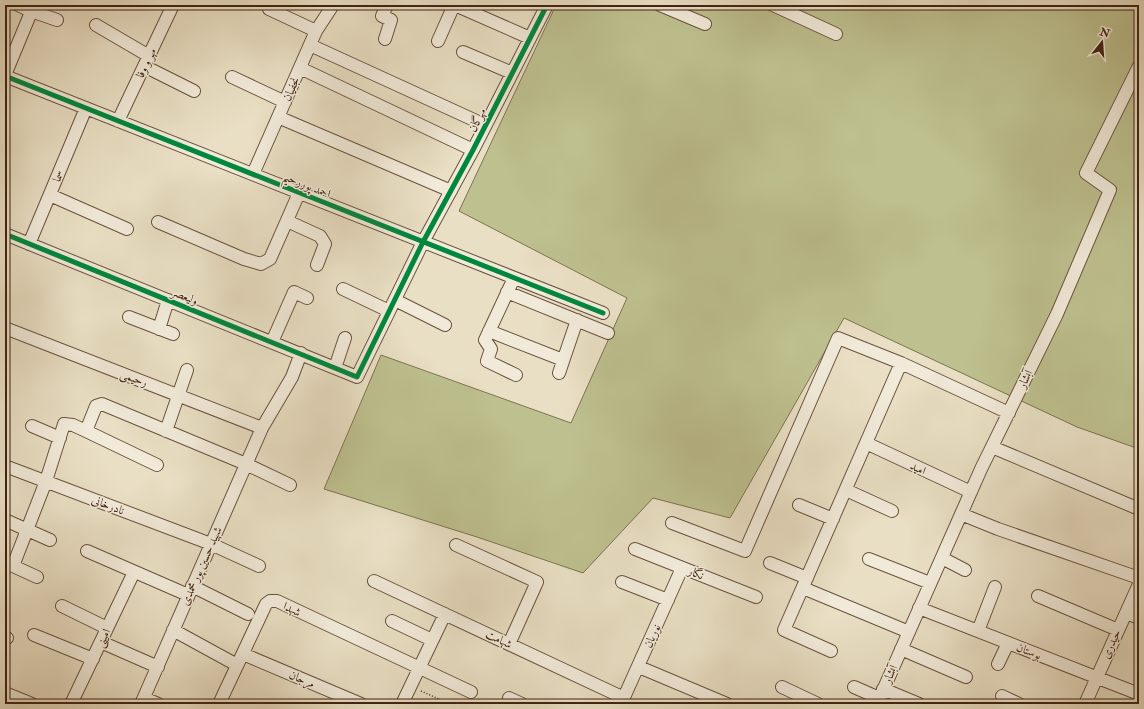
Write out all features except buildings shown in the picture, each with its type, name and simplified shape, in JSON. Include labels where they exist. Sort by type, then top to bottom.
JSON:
[{"type":"street","points":[[18,5],[32,8],[56,20]]},
{"type":"street","name":"مهر و وفا","points":[[118,121],[173,5]]},
{"type":"street","name":"نجفیان","points":[[252,174],[316,31],[333,5]]},
{"type":"street","points":[[385,39],[391,20],[382,16],[387,5]]},
{"type":"street","points":[[438,41],[454,5],[530,38]]},
{"type":"street","name":"مهرگان","points":[[357,377],[423,242],[473,150],[547,5]]},
{"type":"street","points":[[660,5],[705,24]]},
{"type":"street","points":[[773,5],[836,34]]},
{"type":"street","points":[[5,76],[32,8]]},
{"type":"street","points":[[270,9],[316,31]]},
{"type":"street","points":[[96,25],[146,61],[194,91]]},
{"type":"street","points":[[310,45],[485,125]]},
{"type":"street","points":[[463,52],[512,73]]},
{"type":"street","name":"آبشار","points":[[880,697],[971,492],[1057,314],[1110,190],[1086,173],[1139,66]]},
{"type":"street","points":[[300,68],[473,150]]},
{"type":"street","name":"احمد پوررحیم","points":[[5,76],[603,313]]},
{"type":"street","points":[[232,77],[285,102]]},
{"type":"street","name":"سما","points":[[29,244],[86,108]]},
{"type":"street","points":[[278,117],[451,192]]},
{"type":"street","points":[[158,222],[244,259],[261,264],[270,259],[299,193]]},
{"type":"street","points":[[50,195],[127,229]]},
{"type":"street","points":[[287,222],[320,236],[326,244],[317,265]]},
{"type":"street","name":"ولیعصر","points":[[5,234],[357,377]]},
{"type":"street","points":[[514,278],[485,340],[491,349],[487,361],[516,375]]},
{"type":"street","points":[[343,289],[392,305],[445,325]]},
{"type":"street","points":[[272,342],[294,292],[307,298]]},
{"type":"street","points":[[508,292],[608,333]]},
{"type":"street","points":[[159,329],[168,300]]},
{"type":"street","points":[[129,317],[173,334]]},
{"type":"street","points":[[559,373],[577,320]]},
{"type":"street","name":"رحیمی","points":[[5,328],[262,428]]},
{"type":"street","points":[[489,331],[563,360]]},
{"type":"street","points":[[335,368],[345,338]]},
{"type":"street","points":[[672,523],[745,551],[838,338],[901,363],[1009,412]]},
{"type":"street","name":"شهید حسین پور محمدی","points":[[143,701],[210,544],[262,428],[292,377],[300,353]]},
{"type":"street","points":[[831,651],[784,630],[901,363]]},
{"type":"street","points":[[166,431],[187,370]]},
{"type":"street","points":[[86,431],[96,406],[102,404],[246,464],[290,485]]},
{"type":"street","points":[[37,577],[9,565],[27,530],[46,482],[64,424],[74,425],[156,465]]},
{"type":"street","points":[[32,426],[60,438]]},
{"type":"street","name":"امید","points":[[866,443],[971,492]]},
{"type":"street","points":[[992,448],[1139,509]]},
{"type":"street","name":"نادرخانی","points":[[5,466],[210,544],[258,566]]},
{"type":"street","points":[[846,490],[892,511]]},
{"type":"street","points":[[799,505],[833,519]]},
{"type":"street","points":[[961,514],[998,529],[1139,578]]},
{"type":"street","points":[[5,520],[50,540]]},
{"type":"street","points":[[456,545],[537,582],[509,644]]},
{"type":"street","name":"نگار","points":[[635,549],[756,597]]},
{"type":"street","points":[[87,551],[134,572],[190,591],[248,614]]},
{"type":"street","points":[[942,558],[965,570]]},
{"type":"street","points":[[869,559],[930,583]]},
{"type":"street","points":[[770,563],[805,583],[909,632]]},
{"type":"street","name":"نوریان","points":[[623,701],[682,568]]},
{"type":"street","name":"امینی","points":[[71,704],[134,572]]},
{"type":"street","name":"شهامت","points":[[374,581],[509,644],[623,701]]},
{"type":"street","points":[[622,582],[668,600]]},
{"type":"street","name":"حیدری","points":[[1085,704],[1139,584]]},
{"type":"street","points":[[978,631],[996,587]]},
{"type":"street","points":[[1038,596],[1118,630]]},
{"type":"street","name":"شهدا","points":[[219,704],[266,604],[270,600],[277,601],[420,667]]},
{"type":"street","points":[[62,606],[107,628]]},
{"type":"street","name":"بوستان","points":[[920,608],[1139,694]]},
{"type":"street","points":[[1126,613],[1139,618]]},
{"type":"street","points":[[402,704],[445,614]]},
{"type":"street","points":[[392,621],[432,640]]},
{"type":"street","name":"مرجان","points":[[173,630],[240,659],[361,704]]},
{"type":"street","points":[[34,635],[93,659]]},
{"type":"street","points":[[101,642],[158,667]]},
{"type":"street","points":[[998,664],[1008,643]]},
{"type":"street","points":[[901,649],[966,677]]},
{"type":"street","points":[[420,667],[471,692]]},
{"type":"street","points":[[639,667],[728,704]]},
{"type":"street","points":[[782,687],[818,704]]},
{"type":"street","points":[[854,687],[880,697],[919,704]]},
{"type":"street","points":[[5,693],[32,704]]},
{"type":"street","points":[[1002,696],[1019,704]]},
{"type":"street","points":[[509,698],[522,704]]},
{"type":"street","points":[[143,701],[158,704]]},
{"type":"path","points":[[410,686],[450,704]]},
{"type":"green space","points":[[556,5],[1139,5],[1139,449],[1077,427],[844,318],[730,518],[653,498],[583,573],[477,537],[324,489],[381,355],[571,423],[627,298],[459,211]]},
{"type":"cycle path","points":[[5,234],[357,377],[423,242],[473,150],[547,5]]},
{"type":"cycle path","points":[[5,76],[603,313]]}]
